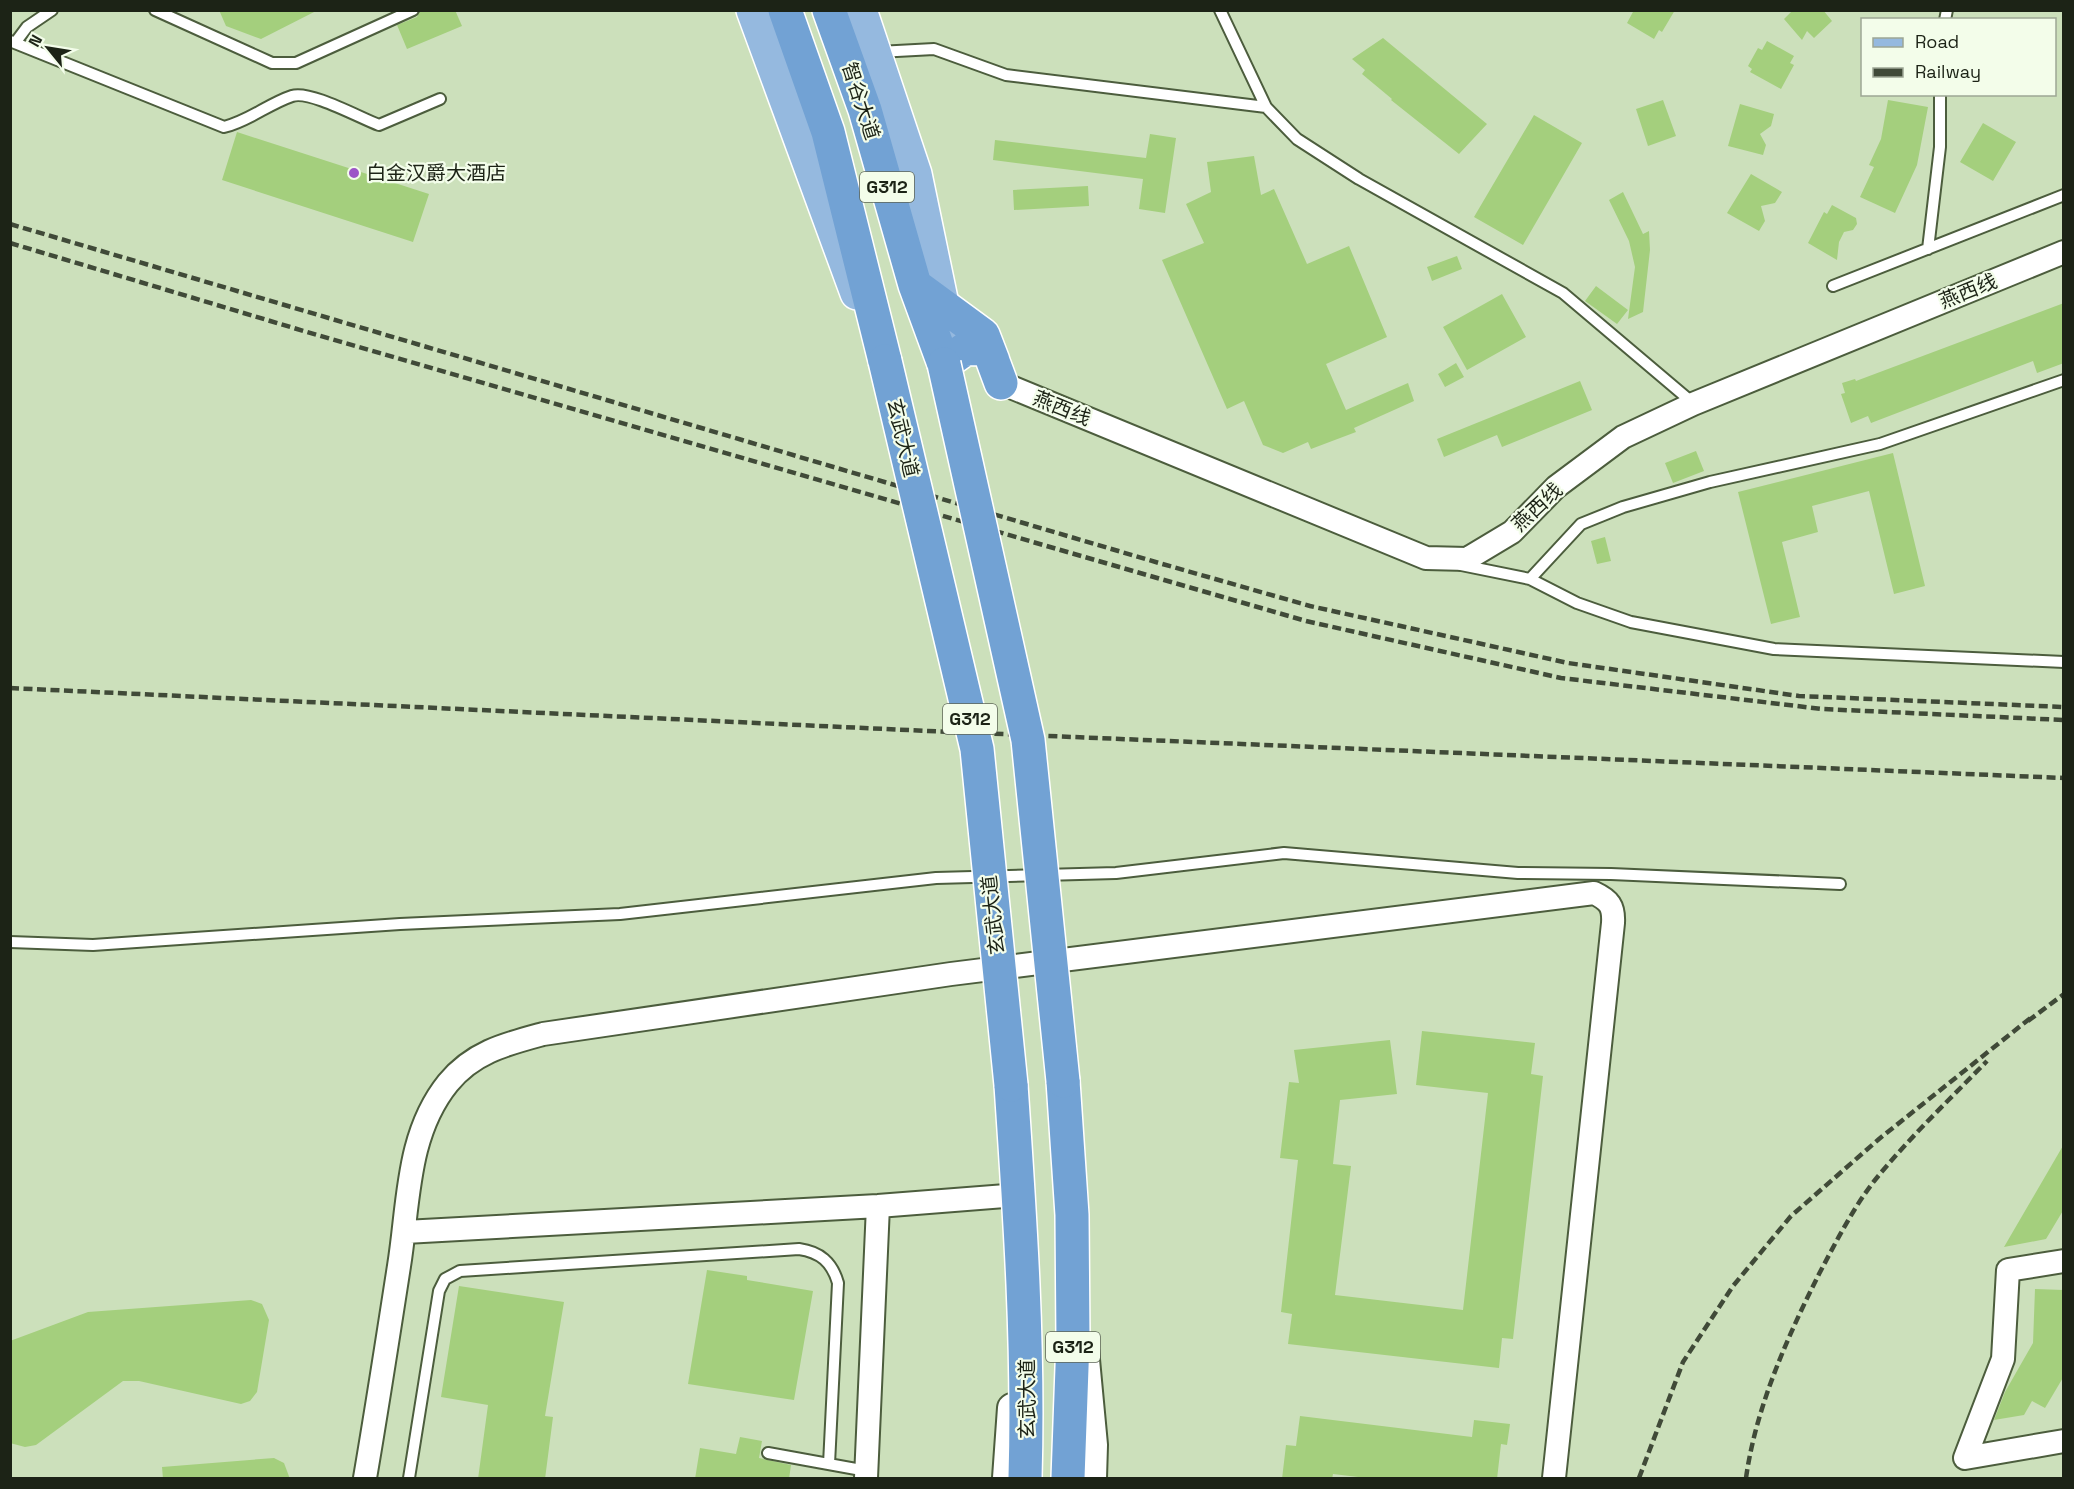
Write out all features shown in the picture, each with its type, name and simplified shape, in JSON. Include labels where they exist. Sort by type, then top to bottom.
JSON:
[{"type":"highway","name":"智谷大道","points":[[785,10],[828,132],[885,361]]},
{"type":"highway","name":"智谷大道","points":[[829,10],[865,110],[915,285],[944,364]]},
{"type":"highway","points":[[915,285],[983,335],[1000,383]]},
{"type":"highway","points":[[944,364],[965,349],[988,348],[1000,383]]},
{"type":"highway","name":"玄武大道","points":[[885,361],[977,749],[1011,1085],[1023,1244],[1028,1381],[1025,1479]]},
{"type":"highway","name":"G312","points":[[944,364],[1028,740],[1063,1081],[1072,1215],[1073,1340],[1068,1479]]},
{"type":"main road","points":[[753,10],[838,245],[885,361]]},
{"type":"main road","points":[[860,10],[876,52],[915,174],[942,304],[944,364]]},
{"type":"street","name":"燕西线","points":[[1000,383],[1426,558],[1467,559],[1512,532],[1556,487],[1623,437],[1693,404],[2064,252]]},
{"type":"street","points":[[365,1479],[405,1232],[414,1153],[422,1125],[449,1082],[470,1061],[494,1048],[543,1034],[951,974],[1594,893],[1609,886],[1614,908],[1613,923],[1554,1479]]},
{"type":"street","points":[[405,1232],[878,1206],[1019,1195]]},
{"type":"street","points":[[866,1475],[878,1206]]},
{"type":"street","points":[[1072,1215],[1093,1445],[1092,1479]]},
{"type":"street","points":[[1007,1479],[1023,1244]]},
{"type":"street","points":[[2064,1261],[2008,1270],[2003,1359],[1965,1458],[2064,1441]]},
{"type":"lane","points":[[52,10],[27,27],[13,42],[224,127],[240,123],[293,95],[307,96],[379,125],[440,99]]},
{"type":"lane","points":[[155,10],[272,63],[296,63],[413,10]]},
{"type":"lane","points":[[1220,10],[1266,106],[1297,139],[1359,179],[1563,293],[1693,404]]},
{"type":"lane","points":[[876,52],[934,49],[1006,75],[1266,106]]},
{"type":"lane","points":[[1928,249],[1940,147],[1940,96]]},
{"type":"lane","points":[[1833,286],[2064,195]]},
{"type":"lane","points":[[1530,579],[1581,524],[1623,507],[1710,482],[1880,444],[2064,380]]},
{"type":"lane","points":[[1426,558],[1530,579],[1577,603],[1631,622],[1774,649],[2064,662]]},
{"type":"lane","points":[[10,942],[93,945],[400,924],[620,914],[936,878],[1116,873],[1284,853],[1518,873],[1609,886],[1840,884]]},
{"type":"lane","points":[[409,1479],[439,1290],[449,1275],[460,1271],[799,1249],[818,1254],[826,1260],[838,1283],[829,1464]]},
{"type":"lane","points":[[768,1453],[829,1464],[866,1475]]},
{"type":"building","points":[[219,10],[318,10],[261,39],[226,26]]},
{"type":"building","points":[[420,10],[455,10],[462,26],[407,49],[397,25],[417,17]]},
{"type":"building","points":[[1634,10],[1675,10],[1662,32],[1659,30],[1654,39],[1627,23]]},
{"type":"building","points":[[1793,10],[1823,10],[1832,21],[1814,38],[1807,31],[1802,40],[1784,19]]},
{"type":"building","points":[[1383,38],[1487,124],[1459,154],[1391,100],[1362,74],[1365,70],[1352,59]]},
{"type":"building","points":[[1767,41],[1794,56],[1790,63],[1794,65],[1781,89],[1750,72],[1752,69],[1748,66],[1758,48],[1762,50]]},
{"type":"building","points":[[1663,100],[1676,136],[1648,146],[1636,109]]},
{"type":"building","points":[[1888,100],[1928,107],[1917,165],[1895,213],[1860,197],[1874,167],[1869,165],[1881,139]]},
{"type":"building","points":[[1740,104],[1774,114],[1771,126],[1760,134],[1766,145],[1763,155],[1728,146]]},
{"type":"building","points":[[1534,115],[1582,143],[1523,245],[1474,217]]},
{"type":"building","points":[[1983,123],[2016,142],[1993,181],[1960,162]]},
{"type":"building","points":[[237,132],[429,194],[413,242],[222,180]]},
{"type":"building","points":[[1150,134],[1176,138],[1165,213],[1139,209],[1143,179],[993,160],[995,140],[1146,158]]},
{"type":"building","points":[[1254,156],[1261,195],[1274,189],[1307,264],[1349,246],[1387,337],[1326,364],[1346,410],[1408,383],[1414,401],[1354,428],[1356,432],[1311,449],[1308,442],[1283,453],[1263,445],[1244,401],[1227,409],[1162,260],[1204,243],[1186,204],[1211,192],[1207,162]]},
{"type":"building","points":[[1751,174],[1782,192],[1775,203],[1761,206],[1765,221],[1759,231],[1727,213]]},
{"type":"building","points":[[1088,186],[1089,206],[1014,210],[1013,190]]},
{"type":"building","points":[[1623,192],[1643,234],[1649,231],[1650,250],[1643,312],[1628,319],[1635,267],[1629,241],[1609,200]]},
{"type":"building","points":[[1832,205],[1856,218],[1857,224],[1853,230],[1844,232],[1839,242],[1837,260],[1808,243],[1824,212],[1827,214]]},
{"type":"building","points":[[1457,256],[1462,269],[1432,281],[1427,267]]},
{"type":"building","points":[[1596,286],[1628,310],[1617,324],[1585,301]]},
{"type":"building","points":[[1502,294],[1526,337],[1467,370],[1443,327]]},
{"type":"building","points":[[2064,303],[2064,363],[2037,373],[2033,361],[1871,423],[1868,416],[1851,423],[1841,394],[1845,393],[1842,383],[1855,379],[1856,381]]},
{"type":"building","points":[[1456,363],[1464,377],[1445,387],[1438,374]]},
{"type":"building","points":[[1580,381],[1592,410],[1502,447],[1497,435],[1444,457],[1437,439]]},
{"type":"building","points":[[1696,451],[1704,471],[1673,483],[1665,463]]},
{"type":"building","points":[[1893,453],[1925,586],[1894,594],[1869,491],[1812,506],[1818,532],[1782,542],[1800,617],[1771,624],[1738,492]]},
{"type":"building","points":[[1605,537],[1611,561],[1597,564],[1591,541]]},
{"type":"building","points":[[1422,1031],[1535,1043],[1531,1074],[1543,1076],[1513,1339],[1502,1338],[1499,1368],[1288,1344],[1292,1314],[1281,1312],[1298,1160],[1280,1158],[1289,1082],[1299,1083],[1294,1050],[1390,1040],[1397,1094],[1340,1100],[1333,1164],[1351,1166],[1335,1295],[1463,1310],[1488,1093],[1416,1085]]},
{"type":"building","points":[[2064,1144],[2064,1209],[2046,1239],[2004,1247]]},
{"type":"building","points":[[707,1270],[747,1276],[747,1280],[813,1291],[794,1400],[688,1384]]},
{"type":"building","points":[[459,1286],[564,1302],[545,1416],[553,1417],[545,1479],[478,1479],[488,1405],[441,1397]]},
{"type":"building","points":[[2035,1289],[2064,1290],[2064,1376],[2045,1408],[2032,1401],[2024,1415],[1994,1420],[2005,1392],[2033,1343]]},
{"type":"building","points":[[251,1300],[262,1304],[269,1320],[257,1392],[250,1401],[241,1404],[139,1381],[123,1381],[36,1445],[25,1447],[10,1443],[10,1341],[88,1312]]},
{"type":"building","points":[[1300,1416],[1472,1437],[1474,1420],[1510,1424],[1507,1445],[1501,1444],[1497,1479],[1375,1479],[1333,1474],[1332,1479],[1282,1479],[1286,1445],[1296,1446]]},
{"type":"building","points":[[740,1437],[762,1441],[759,1458],[791,1465],[789,1479],[695,1479],[700,1448],[736,1454]]},
{"type":"building","points":[[274,1458],[284,1463],[290,1479],[163,1479],[162,1467]]},
{"type":"railway","points":[[10,224],[1310,606],[1568,663],[1799,696],[2064,707]]},
{"type":"railway","points":[[10,243],[307,332],[1306,621],[1561,678],[1822,709],[2064,720]]},
{"type":"railway","points":[[10,688],[928,731],[2064,778]]},
{"type":"railway","points":[[2028,1021],[2064,994]]},
{"type":"railway","points":[[1639,1478],[1683,1362],[1733,1286],[1791,1216],[1879,1139],[2033,1016]]},
{"type":"railway","points":[[1746,1478],[1757,1425],[1774,1373],[1807,1298],[1845,1226],[1859,1202],[1888,1164],[1987,1061]]},
{"type":"place","name":"白金汉爵大酒店","points":[[354,173]]}]
